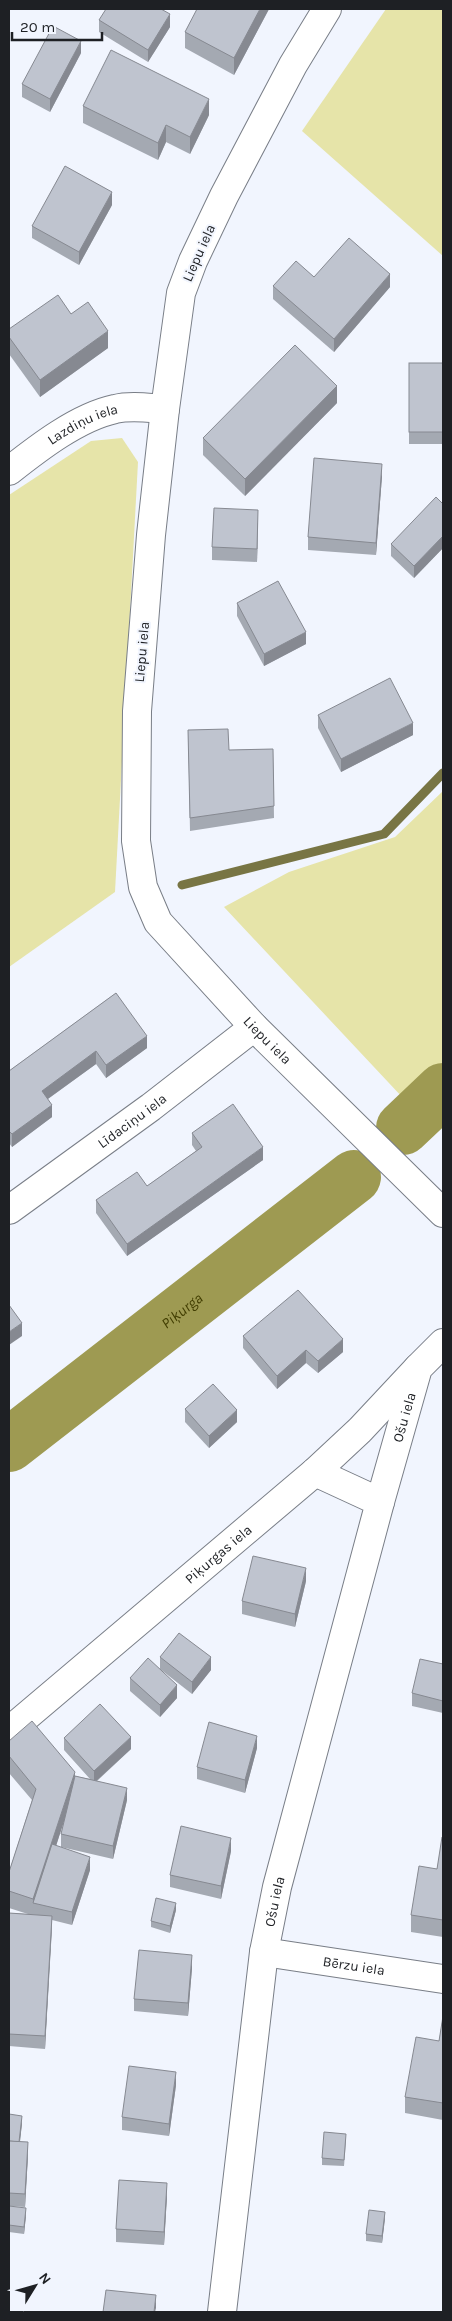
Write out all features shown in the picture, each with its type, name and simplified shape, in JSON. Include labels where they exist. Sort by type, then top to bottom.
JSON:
[{"type":"street","name":"Liepu iela","points":[[327,9],[293,65],[193,261],[181,293],[165,409],[151,535],[137,711],[136,841],[143,886],[158,922],[254,1027],[443,1213]]},
{"type":"street","name":"Lazdiņu iela","points":[[9,471],[37,448],[95,415],[116,408],[165,409]]},
{"type":"street","name":"Līdaciņu iela","points":[[9,1210],[151,1107],[254,1027]]},
{"type":"street","name":"Ošu iela","points":[[222,2312],[264,1952],[277,1887],[380,1502],[418,1368],[443,1343]]},
{"type":"street","name":"Piķurgas iela","points":[[9,1731],[315,1472],[360,1430],[418,1368]]},
{"type":"street","points":[[315,1472],[380,1502]]},
{"type":"street","name":"Bērzu iela","points":[[264,1952],[443,1979]]},
{"type":"shaded area","points":[[386,9],[443,9],[443,256],[302,131]]},
{"type":"shaded area","points":[[122,438],[138,462],[115,892],[9,967],[9,495],[91,441]]},
{"type":"shaded area","points":[[443,791],[443,1120],[433,1130],[224,907],[289,872],[395,837]]},
{"type":"building","points":[[106,9],[161,9],[170,14],[148,50],[99,20]]},
{"type":"building","points":[[197,9],[260,9],[234,58],[185,32]]},
{"type":"building","points":[[53,26],[81,41],[50,99],[22,84]]},
{"type":"building","points":[[111,50],[209,99],[190,137],[166,125],[158,143],[83,106]]},
{"type":"building","points":[[65,166],[112,192],[79,252],[32,226]]},
{"type":"building","points":[[349,238],[390,274],[334,339],[273,286],[296,261],[314,277]]},
{"type":"building","points":[[58,295],[71,314],[88,302],[108,331],[40,380],[9,337],[9,329]]},
{"type":"building","points":[[295,345],[337,386],[245,479],[203,438]]},
{"type":"building","points":[[409,363],[443,363],[443,432],[409,432]]},
{"type":"building","points":[[314,458],[382,464],[376,543],[308,537]]},
{"type":"building","points":[[436,497],[443,504],[443,536],[414,566],[391,544]]},
{"type":"building","points":[[214,508],[258,510],[257,549],[212,547]]},
{"type":"building","points":[[278,581],[306,632],[264,654],[237,603]]},
{"type":"building","points":[[390,678],[413,723],[341,759],[318,715]]},
{"type":"building","points":[[228,729],[229,750],[273,749],[274,806],[190,818],[188,730]]},
{"type":"building","points":[[116,993],[147,1036],[106,1065],[96,1051],[42,1091],[52,1105],[12,1134],[9,1131],[9,1071]]},
{"type":"building","points":[[233,1104],[263,1147],[127,1244],[96,1200],[137,1172],[147,1186],[202,1147],[192,1133]]},
{"type":"building","points":[[298,1290],[343,1339],[318,1361],[306,1350],[277,1376],[243,1336]]},
{"type":"building","points":[[9,1305],[22,1323],[9,1332]]},
{"type":"building","points":[[213,1384],[237,1410],[209,1436],[185,1409]]},
{"type":"building","points":[[253,1556],[306,1568],[295,1614],[242,1601]]},
{"type":"building","points":[[179,1633],[211,1657],[192,1682],[160,1657]]},
{"type":"building","points":[[148,1658],[177,1685],[160,1705],[130,1678]]},
{"type":"building","points":[[420,1659],[443,1664],[443,1701],[412,1693]]},
{"type":"building","points":[[100,1704],[131,1737],[94,1771],[64,1738]]},
{"type":"building","points":[[32,1721],[75,1772],[33,1899],[9,1891],[9,1872],[36,1789],[9,1756],[9,1741]]},
{"type":"building","points":[[209,1722],[257,1736],[245,1780],[197,1767]]},
{"type":"building","points":[[75,1776],[127,1788],[113,1846],[61,1834]]},
{"type":"building","points":[[181,1826],[231,1838],[221,1886],[170,1875]]},
{"type":"building","points":[[442,1837],[443,1920],[411,1915],[419,1866],[437,1869]]},
{"type":"building","points":[[52,1844],[90,1857],[72,1912],[33,1903]]},
{"type":"building","points":[[156,1898],[176,1903],[170,1926],[151,1921]]},
{"type":"building","points":[[9,1913],[52,1916],[45,2036],[9,2034]]},
{"type":"building","points":[[139,1950],[192,1955],[188,2003],[134,1999]]},
{"type":"building","points":[[443,2016],[443,2103],[405,2097],[416,2037],[439,2041]]},
{"type":"building","points":[[129,2066],[176,2072],[169,2124],[122,2117]]},
{"type":"building","points":[[9,2114],[22,2116],[19,2142],[9,2141]]},
{"type":"building","points":[[324,2132],[346,2134],[344,2160],[322,2158]]},
{"type":"building","points":[[9,2141],[28,2142],[25,2194],[9,2193]]},
{"type":"building","points":[[119,2180],[167,2183],[164,2232],[116,2229]]},
{"type":"building","points":[[9,2206],[26,2208],[24,2227],[9,2225]]},
{"type":"building","points":[[369,2210],[385,2212],[382,2236],[366,2234]]},
{"type":"building","points":[[106,2290],[156,2295],[154,2312],[103,2312]]},
{"type":"waterway","points":[[182,885],[384,834],[443,773]]},
{"type":"waterway","name":"Piķurga","points":[[403,1128],[443,1090]]},
{"type":"waterway","name":"Piķurga","points":[[9,1445],[354,1177]]}]
